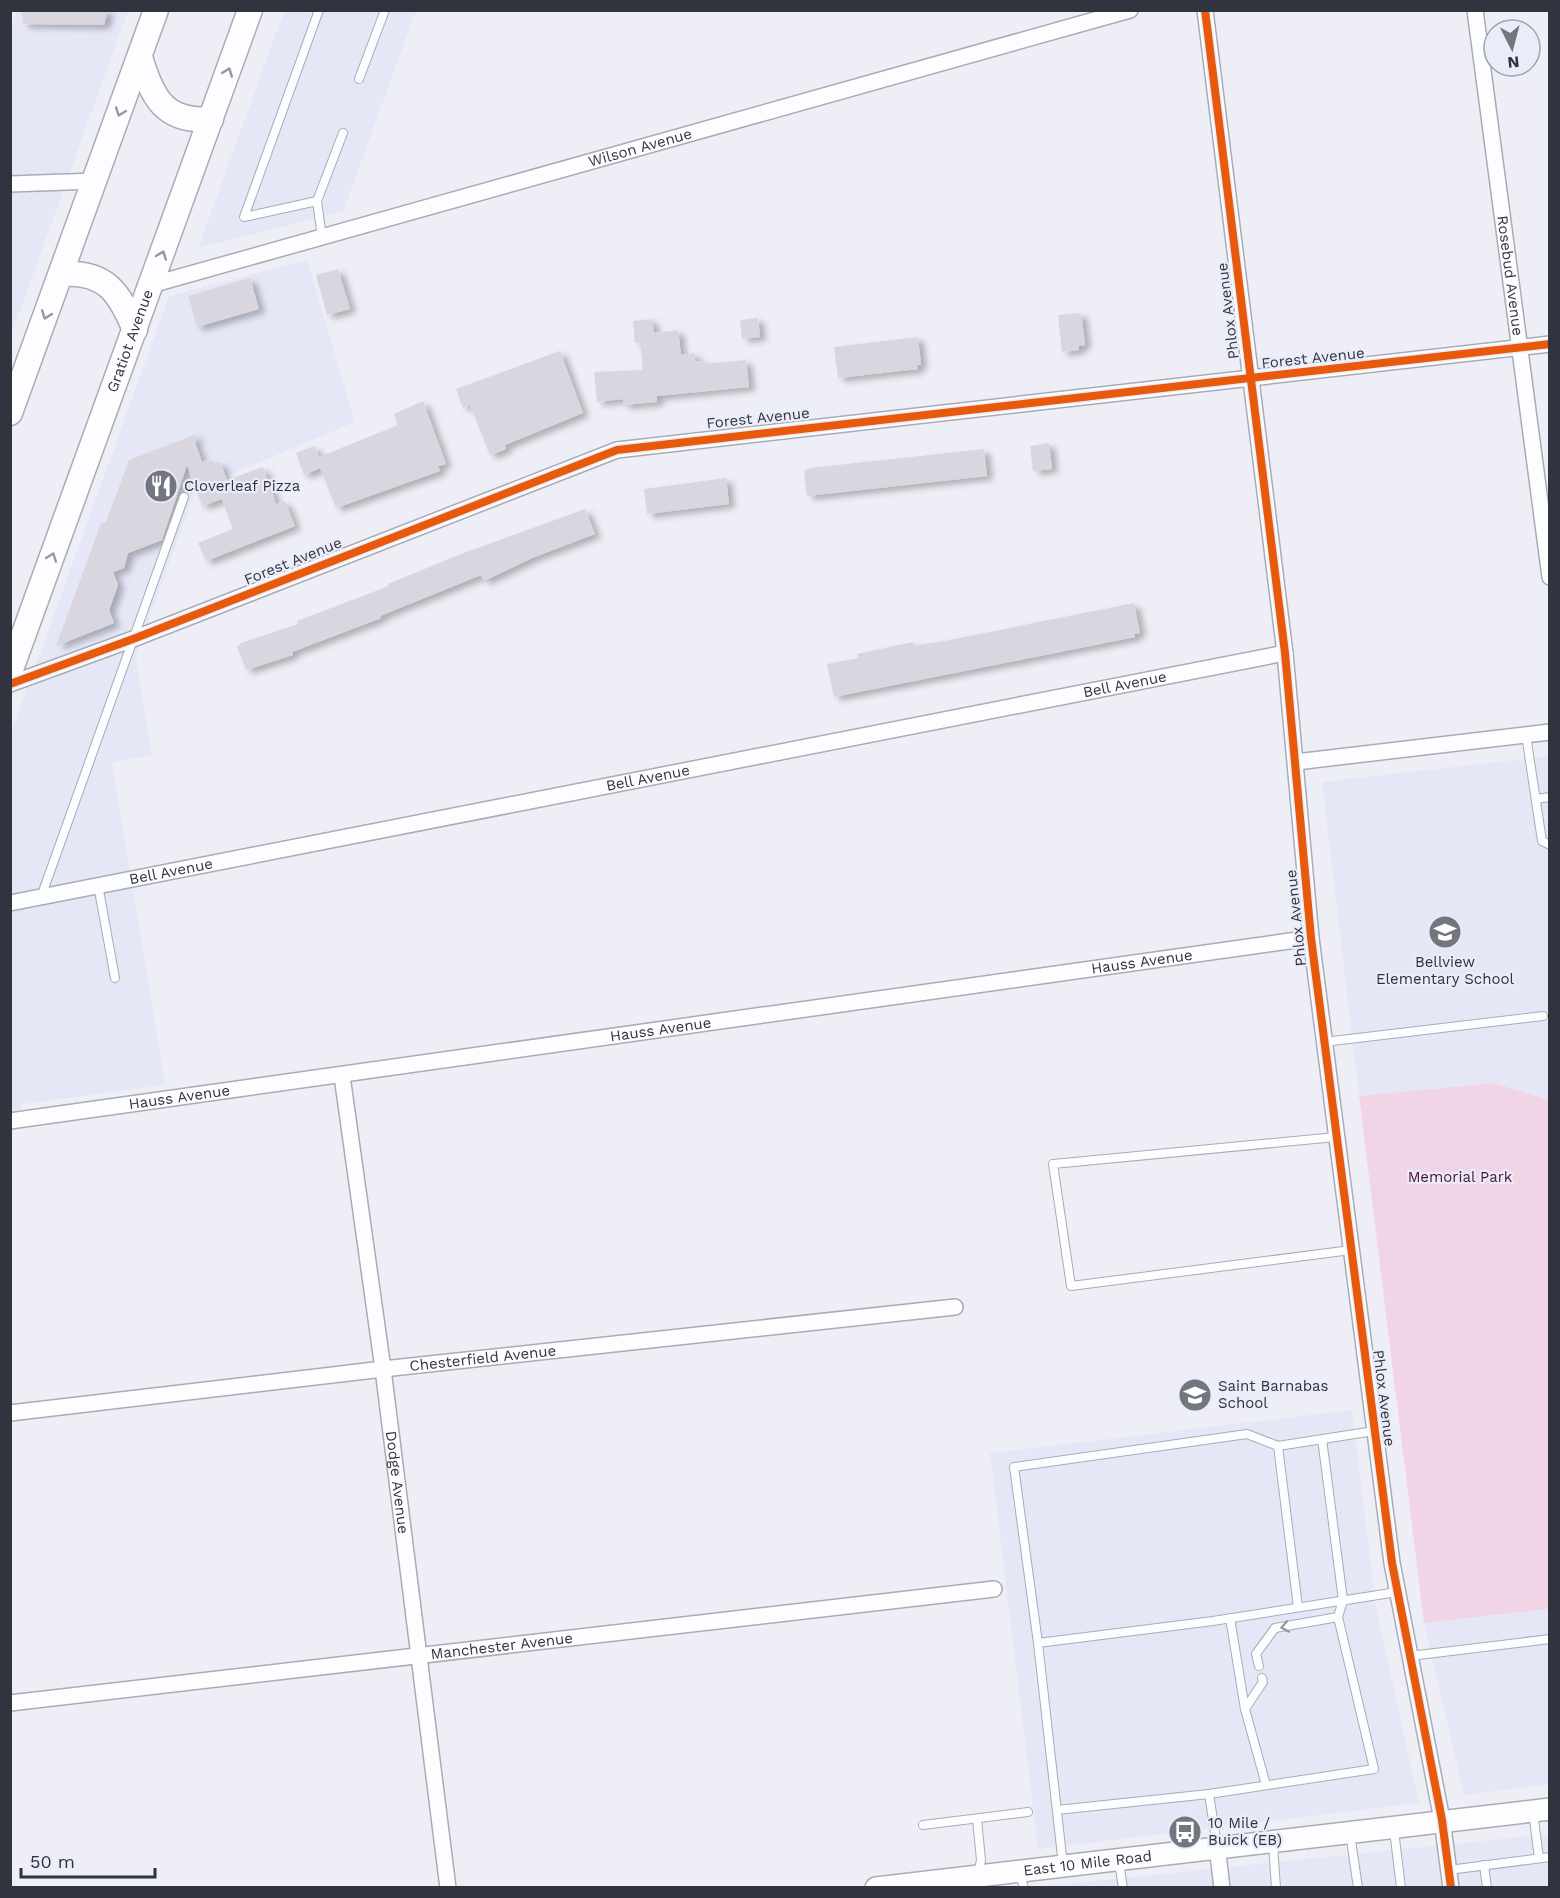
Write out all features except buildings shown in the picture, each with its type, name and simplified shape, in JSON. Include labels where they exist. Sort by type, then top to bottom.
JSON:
[{"type":"main road","points":[[10,413],[156,10]]},
{"type":"main road","name":"Gratiot Avenue","points":[[10,672],[250,10]]},
{"type":"main road","points":[[140,57],[149,86],[163,106],[184,118],[211,119]]},
{"type":"main road","points":[[61,274],[84,274],[100,280],[118,297],[135,330]]},
{"type":"main road","name":"East 10 Mile Road","points":[[876,1887],[1021,1879],[1064,1865],[1394,1825],[1541,1810]]},
{"type":"street","name":"Wilson Avenue","points":[[151,285],[1130,10]]},
{"type":"street","name":"Phlox Avenue","points":[[1205,10],[1285,653],[1311,938],[1374,1431],[1397,1592],[1442,1820],[1451,1887]]},
{"type":"street","name":"Rosebud Avenue","points":[[1475,10],[1550,577]]},
{"type":"street","points":[[10,184],[95,180]]},
{"type":"street","name":"Forest Avenue","points":[[10,684],[133,639],[617,450],[1550,344]]},
{"type":"street","name":"Bell Avenue","points":[[10,903],[1285,653]]},
{"type":"street","points":[[1296,762],[1550,732]]},
{"type":"street","name":"Hauss Avenue","points":[[10,1121],[1311,938]]},
{"type":"street","name":"Dodge Avenue","points":[[342,1076],[448,1887]]},
{"type":"street","name":"Chesterfield Avenue","points":[[10,1413],[382,1369],[955,1307]]},
{"type":"street","name":"Manchester Avenue","points":[[10,1703],[994,1589]]},
{"type":"street","points":[[1217,1846],[1222,1887]]},
{"type":"lane","points":[[317,201],[244,217],[319,10]]},
{"type":"lane","points":[[359,79],[385,10]]},
{"type":"lane","points":[[322,237],[317,201],[343,133]]},
{"type":"lane","points":[[41,897],[184,497]]},
{"type":"lane","points":[[1526,735],[1542,841],[1550,845]]},
{"type":"lane","points":[[1536,799],[1550,797]]},
{"type":"lane","points":[[98,885],[115,978]]},
{"type":"lane","points":[[1324,1042],[1544,1016]]},
{"type":"lane","points":[[1336,1137],[1053,1164],[1071,1286],[1351,1250]]},
{"type":"lane","points":[[1064,1865],[1038,1643],[1014,1467],[1247,1434],[1278,1446],[1374,1431]]},
{"type":"lane","points":[[1057,1810],[1209,1794],[1374,1769],[1338,1617],[1343,1600],[1322,1439]]},
{"type":"lane","points":[[1278,1446],[1298,1607]]},
{"type":"lane","points":[[1038,1643],[1230,1618],[1397,1592]]},
{"type":"lane","points":[[1259,1666],[1256,1654],[1275,1628],[1338,1617]]},
{"type":"lane","points":[[1230,1618],[1245,1709],[1266,1785]]},
{"type":"lane","points":[[1408,1656],[1550,1639]]},
{"type":"lane","points":[[1245,1709],[1263,1682],[1262,1678]]},
{"type":"lane","points":[[1209,1794],[1217,1846]]},
{"type":"lane","points":[[1539,1858],[1541,1810]]},
{"type":"lane","points":[[923,1825],[1028,1812]]},
{"type":"lane","points":[[977,1819],[981,1860],[978,1882]]},
{"type":"lane","points":[[1394,1825],[1401,1887]]},
{"type":"lane","points":[[1350,1831],[1358,1887]]},
{"type":"lane","points":[[1273,1840],[1275,1887]]},
{"type":"lane","points":[[1449,1870],[1550,1857]]},
{"type":"lane","points":[[1118,1858],[1123,1887]]},
{"type":"lane","points":[[1484,1865],[1486,1887]]},
{"type":"shaded area","points":[[17,11],[128,11],[11,336],[10,30]]},
{"type":"shaded area","points":[[284,11],[416,11],[343,212],[198,248]]},
{"type":"shaded area","points":[[307,260],[355,422],[196,489],[136,656],[152,755],[112,762],[165,1085],[22,1104],[11,1136],[11,734],[169,296]]},
{"type":"shaded area","name":"Bellview Elementary School","points":[[1549,756],[1549,1100],[1494,1083],[1359,1096],[1322,782]]},
{"type":"shaded area","points":[[1352,1410],[1376,1608],[1419,1803],[1038,1849],[990,1453]]},
{"type":"shaded area","points":[[1549,1609],[1549,1784],[1464,1795],[1424,1623]]},
{"type":"shaded area","points":[[1549,1834],[1549,1887],[1036,1887]]},
{"type":"green space","name":"Memorial Park","points":[[1494,1083],[1549,1100],[1549,1609],[1424,1623],[1359,1096]]},
{"type":"cycle path","points":[[1205,10],[1285,653],[1311,938],[1392,1563],[1442,1820],[1451,1888]]},
{"type":"cycle path","points":[[10,684],[133,639],[617,450],[1550,344]]},
{"type":"place","name":"Cloverleaf Pizza","points":[[161,486]]},
{"type":"place","name":"Bellview Elementary School","points":[[1445,932]]},
{"type":"place","name":"Saint Barnabas School","points":[[1195,1395]]},
{"type":"place","name":"10 Mile / Buick (EB)","points":[[1185,1832]]}]
